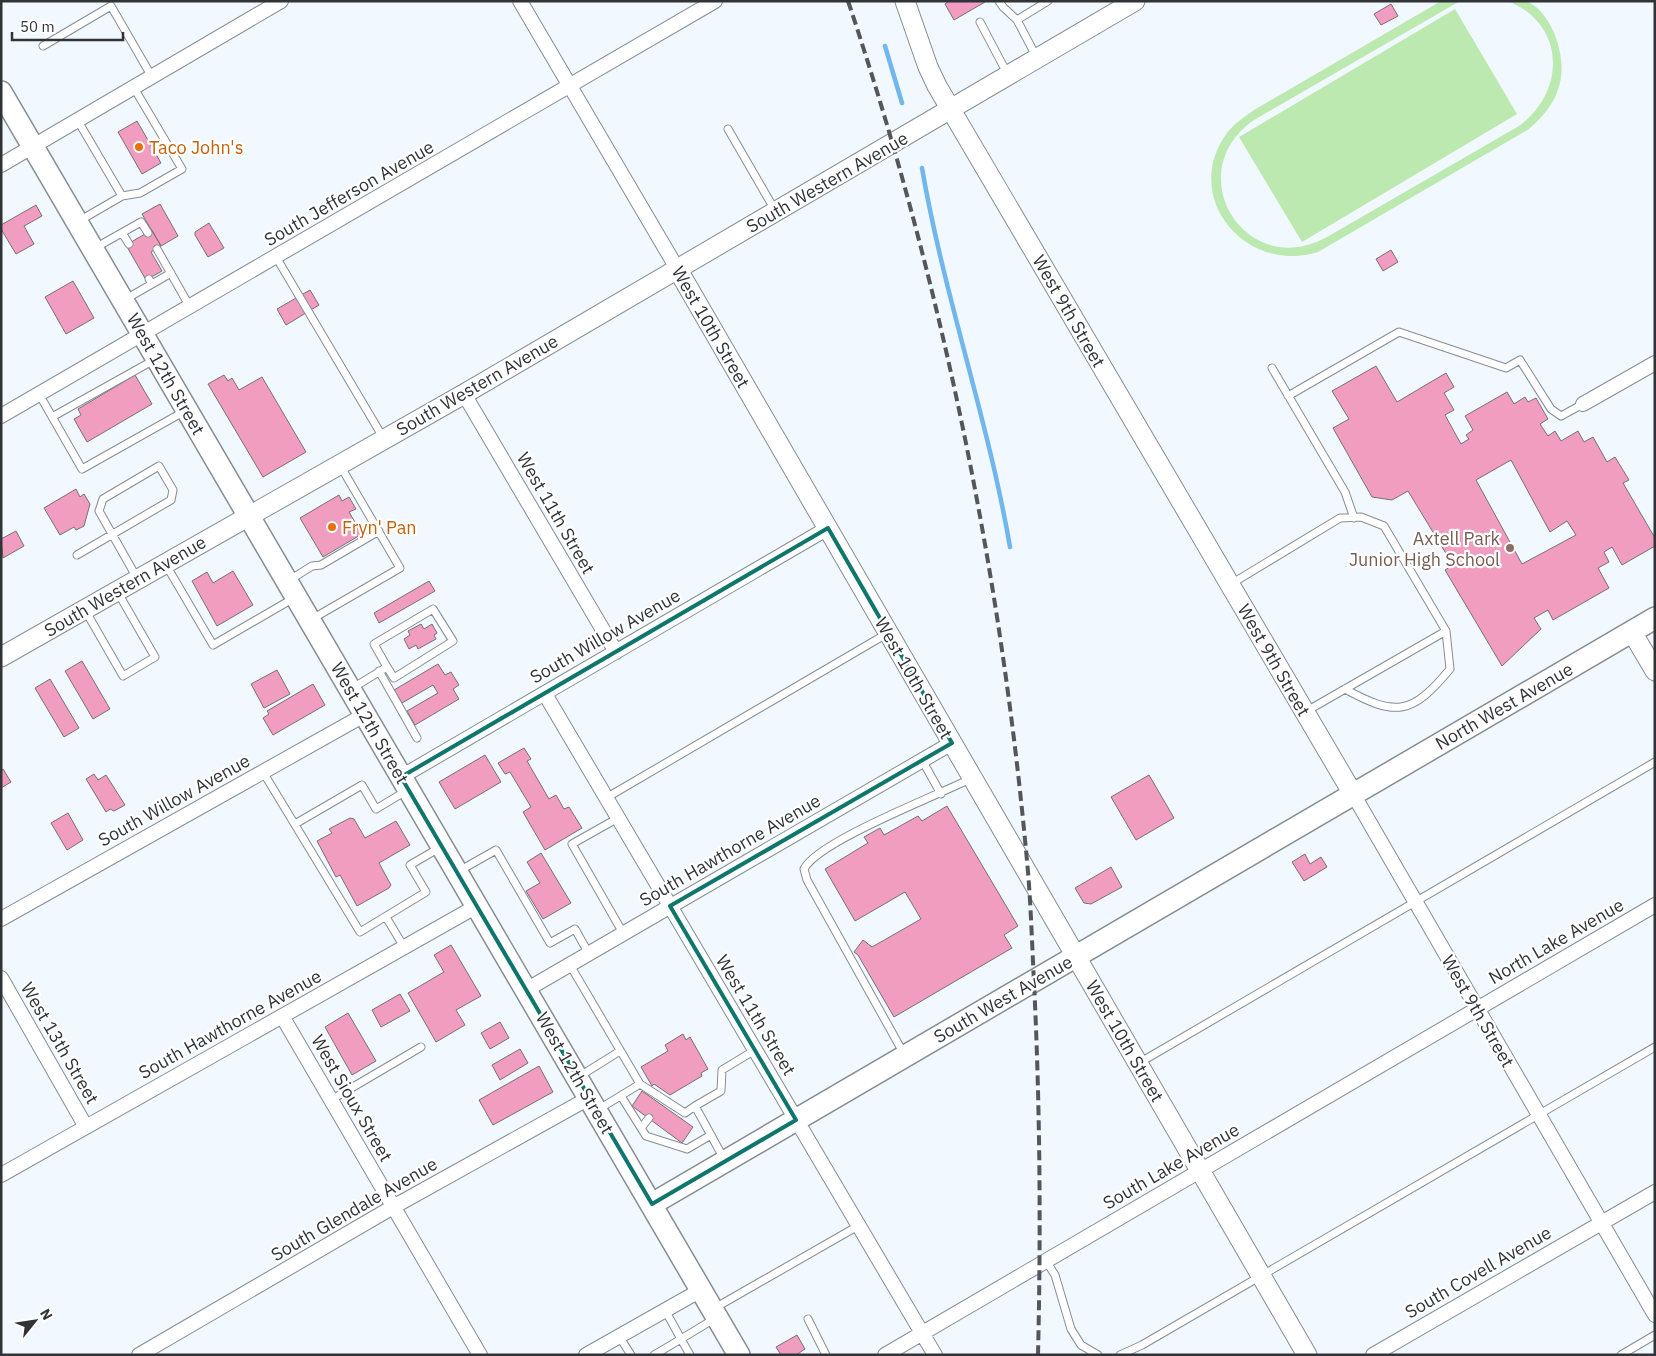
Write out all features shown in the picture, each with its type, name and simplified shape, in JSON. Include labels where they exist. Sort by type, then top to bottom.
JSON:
[{"type":"main road","name":"West 12th Street","points":[[1,92],[739,1355]]},
{"type":"main road","name":"North West Avenue","points":[[1353,794],[1655,618]]},
{"type":"main road","name":"South West Avenue","points":[[652,1204],[1353,794]]},
{"type":"street","points":[[1,165],[282,1]]},
{"type":"street","name":"West 10th Street","points":[[520,1],[1307,1355]]},
{"type":"street","name":"South Jefferson Avenue","points":[[1,416],[715,1]]},
{"type":"street","name":"West 9th Street","points":[[906,1],[928,67],[951,109],[1353,794],[1655,1315]]},
{"type":"street","name":"South Western Avenue","points":[[1,657],[464,394],[1135,1]]},
{"type":"street","points":[[1583,404],[1655,363]]},
{"type":"street","name":"West 11th Street","points":[[464,394],[616,652]]},
{"type":"street","name":"South Willow Avenue","points":[[405,783],[545,694],[828,528]]},
{"type":"street","points":[[1632,632],[1655,671]]},
{"type":"street","name":"West 11th Street","points":[[545,694],[935,1355]]},
{"type":"street","name":"South Willow Avenue","points":[[1,919],[366,714]]},
{"type":"street","name":"South Hawthorne Avenue","points":[[526,990],[952,742]]},
{"type":"street","name":"North Lake Avenue","points":[[1477,1010],[1655,905]]},
{"type":"street","name":"South Hawthorne Avenue","points":[[1,1175],[477,906]]},
{"type":"street","name":"West 13th Street","points":[[1,978],[86,1127]]},
{"type":"street","name":"South Lake Avenue","points":[[885,1355],[1477,1010]]},
{"type":"street","name":"West Sioux Street","points":[[282,1016],[480,1355]]},
{"type":"street","name":"South Glendale Avenue","points":[[139,1355],[393,1207],[593,1104]]},
{"type":"street","name":"South Covell Avenue","points":[[1373,1355],[1655,1192]]},
{"type":"street","points":[[586,1355],[700,1290]]},
{"type":"lane","points":[[1000,1],[1003,7],[1017,20],[1038,58]]},
{"type":"lane","points":[[1017,20],[1048,1]]},
{"type":"lane","points":[[43,46],[111,6],[152,78]]},
{"type":"lane","points":[[980,22],[1008,75]]},
{"type":"lane","points":[[77,222],[122,196],[140,194],[182,169],[134,88]]},
{"type":"lane","points":[[78,120],[122,196]]},
{"type":"lane","points":[[728,128],[776,212]]},
{"type":"lane","points":[[93,249],[141,222],[148,233]]},
{"type":"lane","points":[[122,232],[129,244]]},
{"type":"lane","points":[[157,249],[190,307]]},
{"type":"lane","points":[[276,257],[384,439]]},
{"type":"lane","points":[[123,300],[150,281],[171,273]]},
{"type":"lane","points":[[1288,396],[1399,332],[1506,368],[1520,360],[1551,409],[1561,416],[1583,404]]},
{"type":"lane","points":[[52,417],[157,358]]},
{"type":"lane","points":[[1272,368],[1345,492],[1354,518]]},
{"type":"lane","points":[[39,394],[82,469],[187,410]]},
{"type":"lane","points":[[310,620],[400,568],[339,464]]},
{"type":"lane","points":[[77,555],[112,535],[171,500],[173,490],[159,466],[103,499],[99,511],[112,535],[138,579]]},
{"type":"lane","points":[[1230,584],[1340,518],[1361,518],[1384,526],[1446,631],[1450,668],[1431,691],[1405,706],[1391,709],[1374,705],[1345,689]]},
{"type":"lane","points":[[165,563],[213,645],[292,589],[312,566],[321,566],[379,531]]},
{"type":"lane","points":[[84,610],[122,676],[155,657],[117,591]]},
{"type":"lane","points":[[433,609],[453,641],[394,678],[387,667],[374,644],[433,609]]},
{"type":"lane","points":[[1305,712],[1446,631]]},
{"type":"lane","points":[[606,798],[888,632]]},
{"type":"lane","points":[[350,689],[387,667]]},
{"type":"lane","points":[[379,671],[417,738]]},
{"type":"lane","points":[[922,760],[941,794]]},
{"type":"lane","points":[[1138,1064],[1655,762]]},
{"type":"lane","points":[[263,772],[360,932],[426,892],[410,866],[442,846]]},
{"type":"lane","points":[[905,1057],[842,947],[807,880],[804,869],[817,856],[863,828],[941,794],[972,778]]},
{"type":"lane","points":[[295,824],[362,785],[376,808],[405,783]]},
{"type":"lane","points":[[618,818],[572,844],[623,933]]},
{"type":"lane","points":[[457,872],[496,850],[550,943],[575,929],[589,954]]},
{"type":"lane","points":[[386,917],[404,947]]},
{"type":"lane","points":[[570,965],[640,1084],[683,1116],[721,1091],[722,1070],[755,1050]]},
{"type":"lane","points":[[330,1100],[420,1047]]},
{"type":"lane","points":[[1120,1355],[1142,1345],[1262,1276],[1655,1047]]},
{"type":"lane","points":[[577,1078],[620,1051]]},
{"type":"lane","points":[[593,1104],[620,1096],[640,1084]]},
{"type":"lane","points":[[620,1096],[646,1136],[687,1149],[711,1135]]},
{"type":"lane","points":[[696,1106],[725,1161]]},
{"type":"lane","points":[[641,1128],[649,1118]]},
{"type":"lane","points":[[665,1142],[671,1134]]},
{"type":"lane","points":[[654,1355],[681,1339],[715,1314],[858,1226]]},
{"type":"lane","points":[[1046,1261],[1055,1275],[1071,1329],[1081,1345],[1098,1355]]},
{"type":"lane","points":[[664,1310],[690,1355]]},
{"type":"lane","points":[[808,1319],[826,1355]]},
{"type":"lane","points":[[1621,1355],[1655,1335]]},
{"type":"lane","points":[[619,1336],[631,1355]]},
{"type":"highlighted area","points":[[828,528],[952,743],[670,906],[796,1120],[652,1204],[401,777]]},
{"type":"green space","points":[[1441,1],[1460,1],[1254,120],[1232,142],[1222,167],[1222,192],[1232,215],[1248,234],[1271,245],[1297,247],[1327,237],[1519,126],[1534,112],[1545,95],[1551,77],[1553,59],[1549,42],[1541,26],[1527,12],[1508,1],[1526,1],[1536,7],[1550,24],[1555,34],[1561,57],[1561,77],[1554,99],[1545,112],[1529,129],[1318,252],[1291,256],[1267,252],[1245,241],[1228,225],[1216,205],[1211,182],[1214,157],[1227,133],[1254,110]]},
{"type":"green space","points":[[1455,9],[1517,114],[1302,242],[1239,137]]},
{"type":"building","points":[[949,1],[985,2],[954,20],[945,4]]},
{"type":"building","points":[[1391,4],[1398,16],[1381,25],[1374,14]]},
{"type":"building","name":"Taco John's","points":[[137,121],[161,163],[142,174],[118,132]]},
{"type":"building","points":[[160,204],[178,236],[161,246],[142,214]]},
{"type":"building","points":[[36,205],[42,216],[24,226],[34,244],[16,254],[1,229],[1,225]]},
{"type":"building","points":[[209,223],[224,248],[208,257],[195,232]]},
{"type":"building","points":[[152,230],[161,246],[151,252],[162,271],[146,280],[126,245]]},
{"type":"building","points":[[1391,250],[1398,262],[1383,271],[1376,259]]},
{"type":"building","points":[[73,281],[94,318],[66,334],[45,297]]},
{"type":"building","points":[[310,290],[319,305],[286,325],[277,309]]},
{"type":"building","points":[[1376,366],[1397,402],[1446,373],[1454,387],[1444,393],[1454,410],[1445,415],[1461,444],[1469,439],[1466,435],[1473,430],[1465,416],[1507,392],[1514,404],[1525,397],[1528,402],[1536,398],[1548,419],[1540,424],[1548,436],[1555,431],[1561,441],[1578,431],[1584,442],[1593,437],[1607,462],[1615,457],[1629,480],[1623,483],[1655,538],[1655,546],[1622,565],[1612,547],[1604,552],[1609,562],[1598,568],[1609,588],[1553,620],[1548,610],[1534,618],[1541,629],[1502,666],[1445,570],[1453,565],[1408,491],[1392,500],[1372,497],[1333,428],[1349,419],[1332,391]],"holes":[[[1511,460],[1550,532],[1567,521],[1576,535],[1522,564],[1476,480]]]},
{"type":"building","points":[[135,375],[152,404],[87,442],[74,419],[81,415],[78,409]]},
{"type":"building","points":[[224,375],[228,381],[232,378],[239,390],[262,377],[306,452],[263,477],[208,384]]},
{"type":"building","points":[[76,489],[80,497],[84,494],[90,504],[84,526],[76,530],[74,527],[60,535],[44,508]]},
{"type":"building","points":[[339,495],[342,501],[349,497],[356,509],[349,512],[362,534],[323,557],[300,518]]},
{"type":"building","points":[[16,531],[24,546],[3,558],[1,539]]},
{"type":"building","points":[[233,571],[253,605],[217,626],[192,581],[207,572],[213,583]]},
{"type":"building","points":[[429,581],[435,591],[379,623],[374,613]]},
{"type":"building","points":[[421,624],[424,629],[432,624],[437,633],[434,635],[436,639],[418,649],[416,645],[409,649],[404,639],[410,635],[408,631]]},
{"type":"building","points":[[82,661],[110,709],[93,719],[65,671]]},
{"type":"building","points":[[438,664],[445,675],[451,672],[459,685],[453,689],[459,699],[415,725],[407,711],[438,693],[433,685],[402,703],[394,690]]},
{"type":"building","points":[[277,670],[290,694],[264,708],[251,684]]},
{"type":"building","points":[[50,679],[79,728],[64,737],[35,688]]},
{"type":"building","points":[[313,684],[325,705],[273,735],[263,718],[269,714],[267,711]]},
{"type":"building","points":[[524,748],[531,759],[527,761],[549,799],[556,795],[564,809],[569,807],[582,828],[545,850],[523,812],[531,807],[510,772],[505,774],[498,763]]},
{"type":"building","points":[[485,755],[501,782],[455,809],[439,782]]},
{"type":"building","points":[[3,769],[11,782],[1,788],[1,770]]},
{"type":"building","points":[[94,774],[98,780],[106,775],[125,805],[114,811],[110,809],[106,812],[86,779]]},
{"type":"building","points":[[1149,775],[1174,818],[1136,840],[1111,797]]},
{"type":"building","points":[[947,806],[1018,926],[1004,935],[1012,948],[894,1017],[858,955],[854,952],[863,940],[872,947],[921,919],[905,892],[855,921],[825,869],[868,843],[864,837],[880,828],[884,835],[918,816],[922,821]]},
{"type":"building","points":[[68,813],[83,840],[67,850],[51,823]]},
{"type":"building","points":[[350,818],[354,819],[365,838],[396,821],[410,845],[379,863],[391,885],[389,888],[357,906],[340,875],[336,877],[317,841],[332,833],[329,829]]},
{"type":"building","points":[[541,853],[571,903],[543,919],[526,891],[540,883],[527,862]]},
{"type":"building","points":[[1305,854],[1310,864],[1321,857],[1327,867],[1304,881],[1292,862]]},
{"type":"building","points":[[1111,867],[1122,887],[1091,904],[1084,903],[1075,888]]},
{"type":"building","points":[[451,945],[481,996],[456,1010],[465,1025],[436,1042],[408,993],[444,972],[434,955]]},
{"type":"building","points":[[400,994],[410,1011],[381,1027],[372,1010]]},
{"type":"building","points":[[348,1013],[376,1061],[352,1075],[325,1027]]},
{"type":"building","points":[[500,1022],[509,1038],[490,1049],[481,1033]]},
{"type":"building","points":[[683,1034],[686,1040],[690,1037],[708,1069],[701,1073],[702,1076],[670,1095],[654,1084],[652,1086],[641,1067],[668,1051],[665,1045]]},
{"type":"building","points":[[520,1049],[528,1063],[500,1080],[492,1065]]},
{"type":"building","points":[[539,1066],[553,1092],[493,1125],[479,1100]]},
{"type":"building","points":[[642,1091],[693,1127],[682,1143],[632,1106]]},
{"type":"building","points":[[797,1335],[805,1349],[796,1355],[781,1355],[776,1347]]},
{"type":"waterway","points":[[885,46],[902,103]]},
{"type":"waterway","points":[[922,168],[931,216],[990,452],[1010,547]]},
{"type":"railway","points":[[848,1],[882,107],[912,214],[939,322],[964,431],[1002,651],[1017,761],[1031,913],[1039,1122],[1038,1355]]},
{"type":"place","name":"Taco John's","points":[[139,147]]},
{"type":"place","name":"Fryn' Pan","points":[[332,527]]},
{"type":"place","name":"Axtell Park Junior High School","points":[[1510,548]]}]
